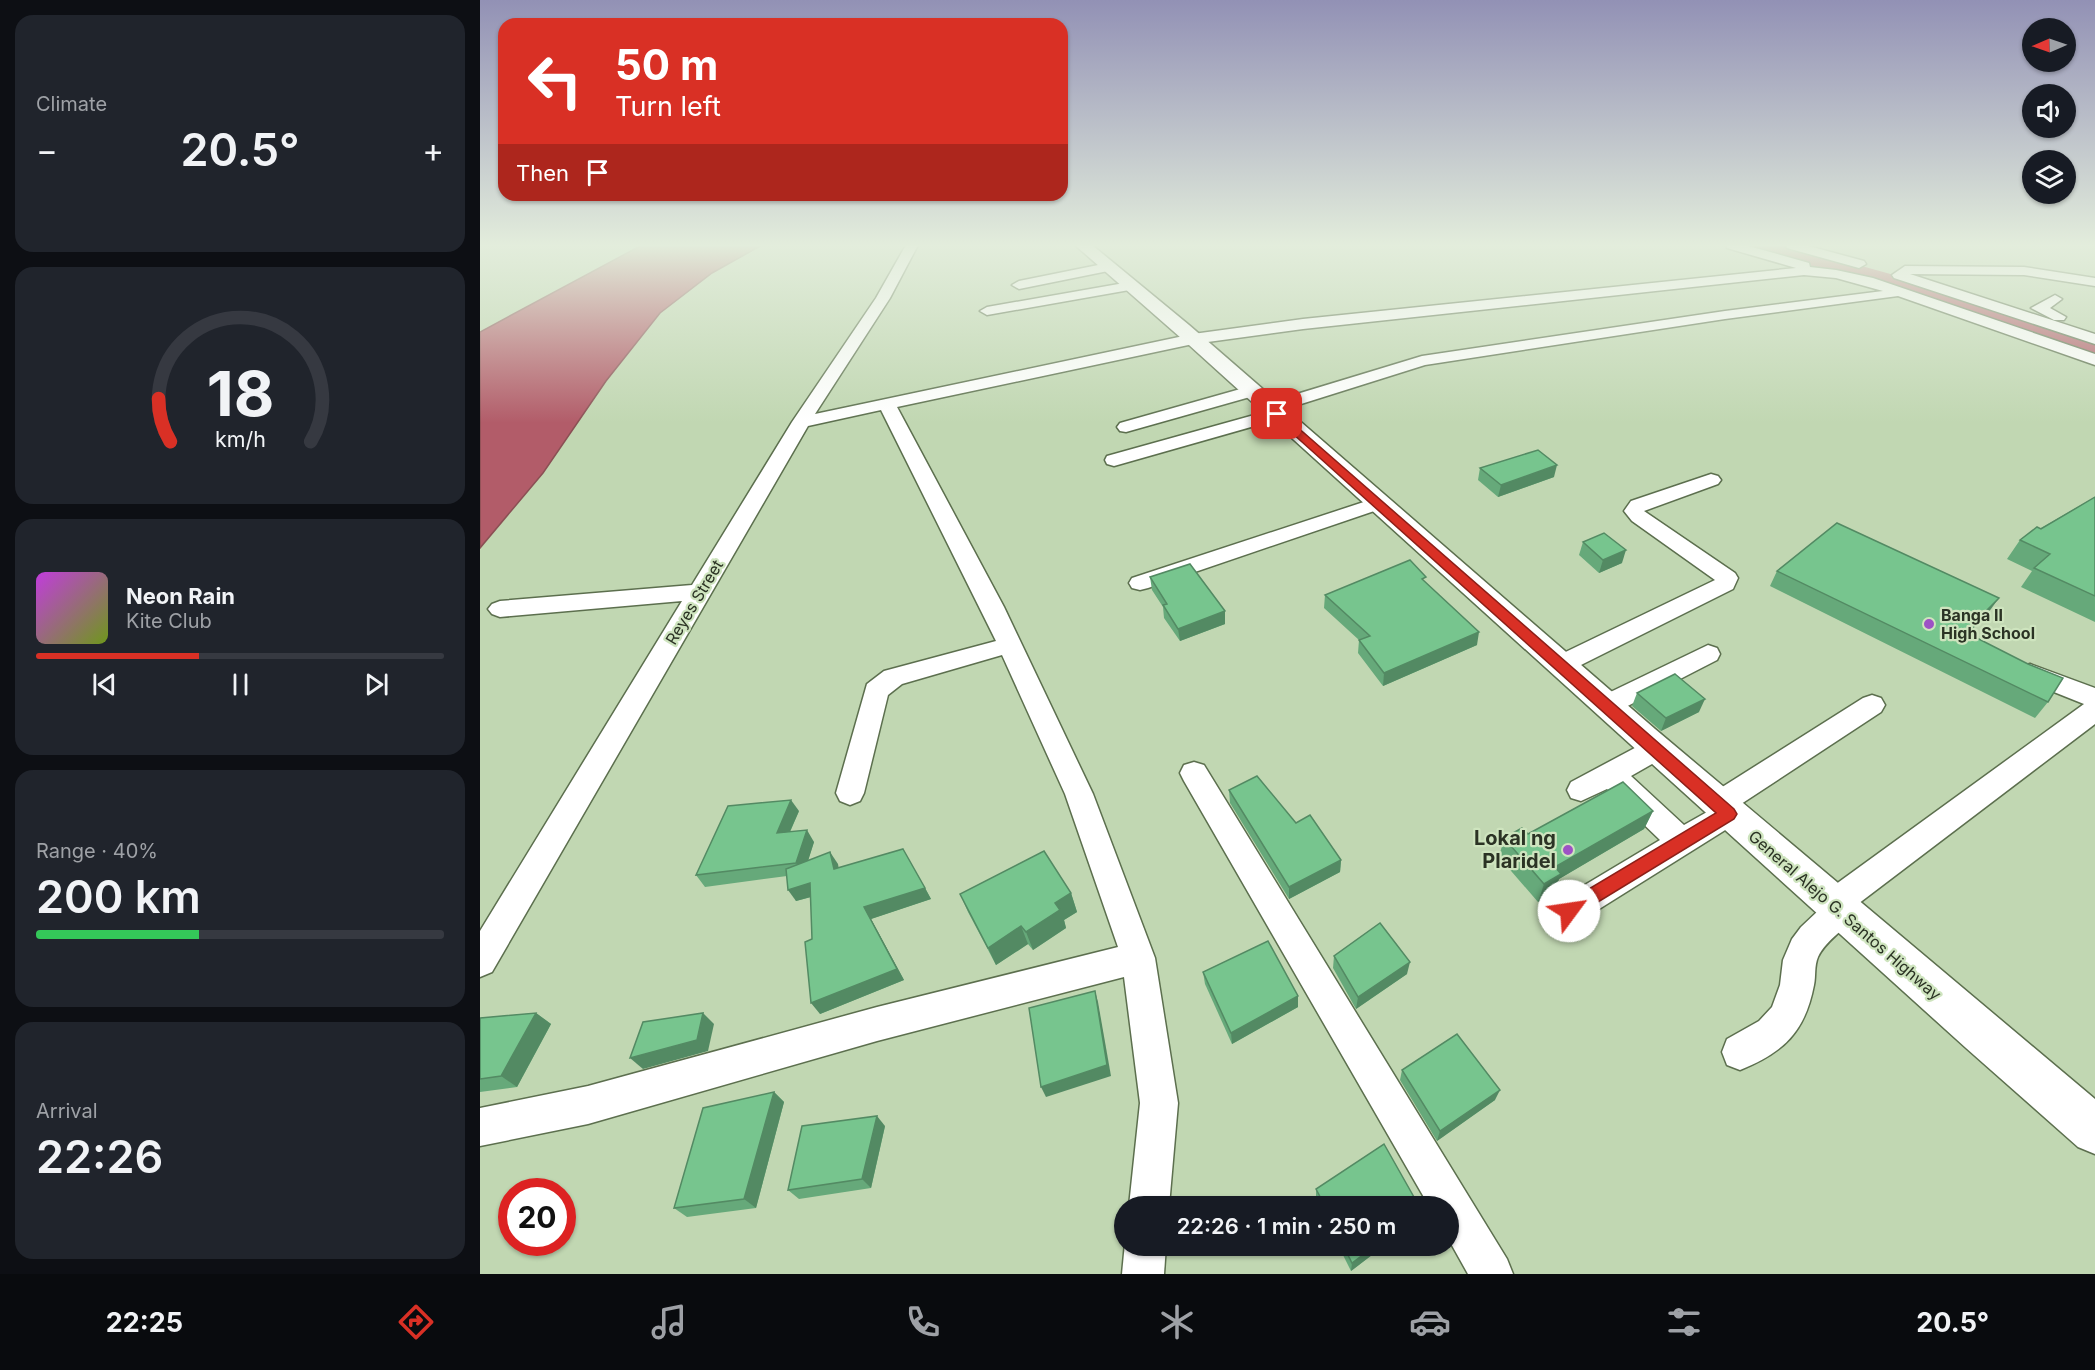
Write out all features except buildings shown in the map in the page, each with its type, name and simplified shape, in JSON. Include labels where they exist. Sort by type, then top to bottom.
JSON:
[{"type":"main road","name":"General Alejo G. Santos Highway","points":[[1152,304],[1836,908],[2095,1130]]},
{"type":"street","name":"Reyes Street","points":[[480,961],[801,422],[879,304]]},
{"type":"street","points":[[987,311],[1024,304]]},
{"type":"street","points":[[801,422],[1193,339],[1274,327],[1477,304]]},
{"type":"street","points":[[1114,460],[1273,411],[1422,361],[1809,304]]},
{"type":"street","points":[[1933,304],[2095,360]]},
{"type":"street","points":[[1999,304],[2072,326],[2095,330]]},
{"type":"street","points":[[2045,304],[2038,308],[2095,339]]},
{"type":"street","points":[[1126,427],[1251,391]]},
{"type":"street","points":[[886,403],[1010,645],[1079,794],[1138,958],[1159,1103],[1150,1196]]},
{"type":"street","points":[[1560,665],[1725,584],[1727,578],[1634,511],[1638,505],[1711,480]]},
{"type":"street","points":[[1140,583],[1377,504]]},
{"type":"street","points":[[500,609],[699,592]]},
{"type":"street","points":[[850,793],[876,691],[893,677],[1010,645]]},
{"type":"street","points":[[1607,705],[1708,654]]},
{"type":"street","points":[[2006,662],[2095,698]]},
{"type":"street","points":[[1569,911],[1682,842],[1723,809],[1872,705]]},
{"type":"street","points":[[1740,1052],[1770,1037],[1782,1024],[1794,997],[1801,958],[1812,936],[1836,908],[2095,710]]},
{"type":"street","points":[[1581,790],[1656,749]]},
{"type":"street","points":[[1194,773],[1492,1274]]},
{"type":"street","points":[[1610,774],[1682,842]]},
{"type":"street","points":[[480,1126],[588,1105],[877,1024],[1138,958]]},
{"type":"street","points":[[1143,1274],[1144,1256]]},
{"type":"shaded area","points":[[531,304],[671,304],[660,313],[606,381],[543,473],[480,548],[480,332]]},
{"type":"waterway","points":[[1966,304],[2095,351]]},
{"type":"place","name":"Banga Ⅱ High School","points":[[1929,624]]},
{"type":"place","name":"Lokal ng Plaridel","points":[[1568,850]]},
{"type":"route","points":[[1277,414],[1728,814],[1569,911]]}]
